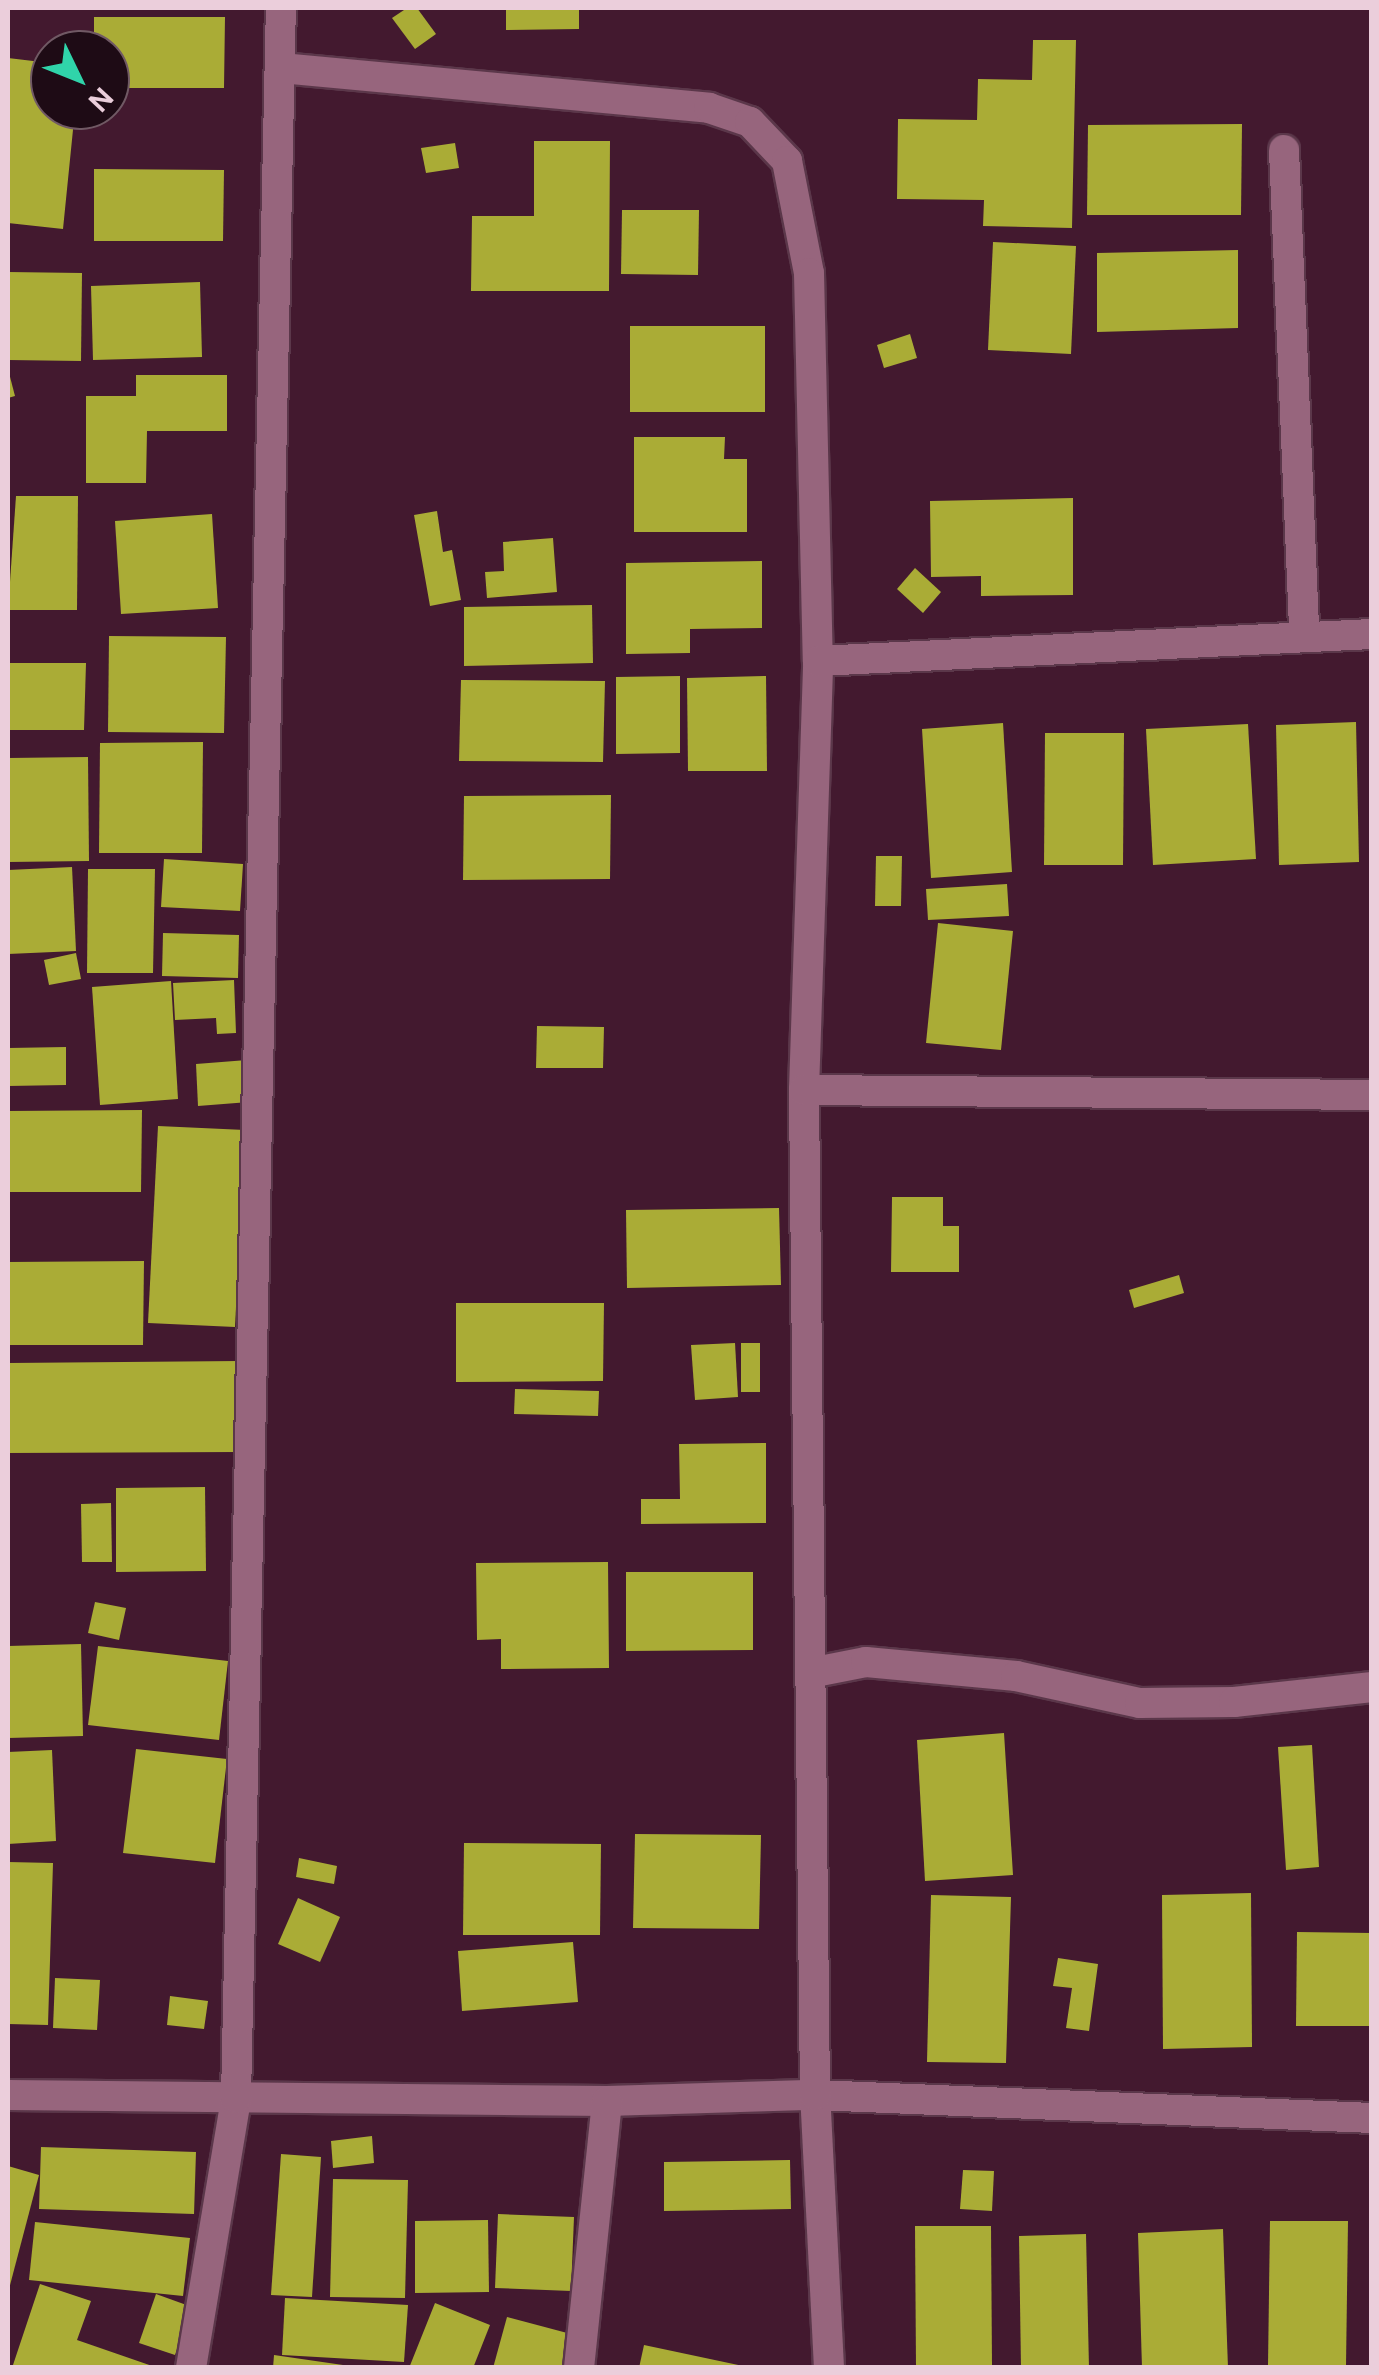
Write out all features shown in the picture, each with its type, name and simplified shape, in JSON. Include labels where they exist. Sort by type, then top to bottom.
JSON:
[{"type":"street","points":[[191,2368],[236,2098],[281,8]]},
{"type":"street","points":[[281,68],[709,108],[750,122],[786,161],[810,273],[818,661],[804,1090],[815,2095],[829,2368]]},
{"type":"street","points":[[1284,150],[1304,638]]},
{"type":"street","points":[[818,661],[1372,634]]},
{"type":"street","points":[[804,1090],[1372,1094]]},
{"type":"street","points":[[810,1673],[885,1663],[1016,1676],[1140,1704],[1372,1687]]},
{"type":"street","points":[[8,2095],[607,2101],[815,2095],[1372,2118]]},
{"type":"street","points":[[579,2368],[607,2101]]},
{"type":"building","points":[[407,8],[417,8],[436,34],[415,49],[392,18]]},
{"type":"building","points":[[506,8],[579,8],[579,29],[506,30]]},
{"type":"building","points":[[94,17],[225,17],[224,88],[130,88],[130,30],[94,30]]},
{"type":"building","points":[[1033,40],[1076,40],[1072,228],[983,226],[984,200],[897,199],[898,119],[977,120],[978,79],[1032,80]]},
{"type":"building","points":[[8,58],[30,61],[30,130],[73,130],[63,229],[8,223]]},
{"type":"building","points":[[1242,124],[1241,215],[1087,215],[1088,125]]},
{"type":"building","points":[[534,141],[610,141],[609,291],[471,291],[472,216],[534,216]]},
{"type":"building","points":[[455,143],[459,168],[426,173],[421,148]]},
{"type":"building","points":[[94,169],[224,170],[223,241],[94,241]]},
{"type":"building","points":[[622,210],[699,210],[698,275],[621,274]]},
{"type":"building","points":[[993,242],[1076,246],[1071,354],[988,350]]},
{"type":"building","points":[[1238,250],[1238,328],[1097,332],[1097,253]]},
{"type":"building","points":[[8,272],[82,273],[81,361],[8,360]]},
{"type":"building","points":[[200,282],[202,357],[93,360],[91,286]]},
{"type":"building","points":[[630,326],[765,326],[765,412],[630,412]]},
{"type":"building","points":[[910,334],[917,358],[884,368],[877,345]]},
{"type":"building","points":[[8,374],[15,396],[8,398]]},
{"type":"building","points":[[136,375],[227,375],[227,431],[147,431],[146,483],[86,483],[86,396],[136,396]]},
{"type":"building","points":[[634,437],[725,437],[724,459],[747,459],[747,532],[634,532]]},
{"type":"building","points":[[16,496],[78,496],[77,610],[8,610]]},
{"type":"building","points":[[1073,498],[1073,595],[981,596],[981,576],[931,577],[930,501]]},
{"type":"building","points":[[437,511],[443,552],[452,550],[461,600],[430,606],[414,515]]},
{"type":"building","points":[[212,514],[218,608],[121,614],[115,521]]},
{"type":"building","points":[[553,538],[557,592],[487,598],[485,572],[504,571],[503,542]]},
{"type":"building","points":[[762,561],[762,628],[690,629],[690,653],[626,654],[626,563]]},
{"type":"building","points":[[915,568],[941,592],[923,613],[897,589]]},
{"type":"building","points":[[592,605],[593,663],[464,666],[464,607]]},
{"type":"building","points":[[109,636],[226,637],[224,733],[108,732]]},
{"type":"building","points":[[8,663],[86,663],[84,730],[8,730]]},
{"type":"building","points":[[680,676],[680,753],[616,754],[616,677]]},
{"type":"building","points":[[766,676],[767,771],[688,771],[687,678]]},
{"type":"building","points":[[461,680],[605,681],[603,762],[459,761]]},
{"type":"building","points":[[1356,722],[1359,862],[1279,865],[1276,725]]},
{"type":"building","points":[[1003,723],[1012,872],[931,878],[922,729]]},
{"type":"building","points":[[1248,724],[1256,859],[1153,865],[1146,729]]},
{"type":"building","points":[[1045,733],[1124,733],[1123,865],[1044,865]]},
{"type":"building","points":[[203,742],[202,853],[99,853],[100,743]]},
{"type":"building","points":[[88,757],[89,861],[8,862],[8,758]]},
{"type":"building","points":[[611,795],[610,879],[463,880],[464,796]]},
{"type":"building","points":[[876,856],[902,856],[901,906],[875,906]]},
{"type":"building","points":[[164,859],[243,864],[240,911],[161,907]]},
{"type":"building","points":[[72,867],[76,951],[8,954],[8,870]]},
{"type":"building","points":[[88,869],[155,869],[153,973],[87,973]]},
{"type":"building","points":[[1007,884],[1009,916],[928,920],[926,889]]},
{"type":"building","points":[[938,923],[1013,931],[1001,1050],[926,1043]]},
{"type":"building","points":[[163,933],[239,935],[238,978],[162,976]]},
{"type":"building","points":[[76,953],[81,979],[49,985],[44,960]]},
{"type":"building","points":[[234,980],[236,1033],[217,1034],[216,1018],[175,1020],[173,983]]},
{"type":"building","points":[[171,981],[178,1099],[100,1105],[92,987]]},
{"type":"building","points":[[537,1026],[604,1027],[603,1068],[536,1068]]},
{"type":"building","points":[[66,1047],[66,1085],[8,1086],[8,1048]]},
{"type":"building","points":[[247,1060],[249,1102],[198,1106],[196,1064]]},
{"type":"building","points":[[142,1110],[141,1192],[8,1192],[8,1111]]},
{"type":"building","points":[[158,1126],[245,1130],[235,1327],[148,1323]]},
{"type":"building","points":[[892,1197],[943,1197],[943,1226],[959,1226],[959,1272],[891,1272]]},
{"type":"building","points":[[779,1208],[781,1285],[627,1288],[626,1210]]},
{"type":"building","points":[[144,1261],[143,1345],[8,1345],[8,1262]]},
{"type":"building","points":[[1179,1275],[1184,1293],[1134,1308],[1129,1290]]},
{"type":"building","points":[[456,1303],[604,1303],[603,1381],[456,1382]]},
{"type":"building","points":[[735,1343],[738,1397],[695,1400],[691,1345]]},
{"type":"building","points":[[741,1343],[760,1343],[760,1392],[741,1392]]},
{"type":"building","points":[[239,1361],[238,1452],[8,1453],[8,1363]]},
{"type":"building","points":[[515,1389],[599,1391],[598,1416],[514,1414]]},
{"type":"building","points":[[766,1443],[766,1523],[641,1524],[641,1499],[680,1499],[679,1444]]},
{"type":"building","points":[[205,1487],[206,1571],[116,1572],[116,1488]]},
{"type":"building","points":[[111,1503],[112,1562],[82,1562],[81,1504]]},
{"type":"building","points":[[608,1562],[609,1668],[501,1669],[501,1639],[477,1640],[476,1563]]},
{"type":"building","points":[[626,1572],[753,1572],[753,1650],[626,1651]]},
{"type":"building","points":[[95,1602],[126,1608],[119,1640],[88,1633]]},
{"type":"building","points":[[81,1644],[83,1736],[8,1738],[8,1646]]},
{"type":"building","points":[[98,1646],[228,1661],[219,1740],[88,1725]]},
{"type":"building","points":[[1004,1733],[1013,1875],[925,1881],[917,1740]]},
{"type":"building","points":[[1312,1745],[1319,1867],[1286,1870],[1278,1747]]},
{"type":"building","points":[[136,1749],[227,1759],[215,1863],[123,1853]]},
{"type":"building","points":[[52,1750],[56,1841],[8,1844],[8,1752]]},
{"type":"building","points":[[635,1834],[761,1835],[759,1929],[633,1928]]},
{"type":"building","points":[[464,1843],[601,1844],[600,1935],[463,1935]]},
{"type":"building","points":[[299,1858],[337,1866],[334,1884],[296,1877]]},
{"type":"building","points":[[8,1862],[53,1863],[48,2025],[8,2024]]},
{"type":"building","points":[[1251,1893],[1252,2047],[1163,2049],[1162,1895]]},
{"type":"building","points":[[931,1895],[1011,1897],[1006,2063],[927,2062]]},
{"type":"building","points":[[298,1898],[340,1917],[320,1962],[278,1944]]},
{"type":"building","points":[[1297,1932],[1372,1933],[1371,2026],[1296,2026]]},
{"type":"building","points":[[573,1942],[578,2002],[462,2011],[458,1951]]},
{"type":"building","points":[[1058,1958],[1098,1964],[1089,2031],[1066,2028],[1072,1988],[1053,1986]]},
{"type":"building","points":[[55,1978],[100,1980],[97,2030],[53,2028]]},
{"type":"building","points":[[170,1996],[208,2001],[204,2029],[167,2025]]},
{"type":"building","points":[[372,2136],[374,2163],[333,2168],[331,2141]]},
{"type":"building","points":[[41,2147],[196,2152],[194,2214],[39,2209]]},
{"type":"building","points":[[281,2154],[321,2157],[312,2297],[271,2295]]},
{"type":"building","points":[[790,2160],[791,2209],[664,2211],[664,2162]]},
{"type":"building","points":[[8,2166],[39,2175],[9,2289],[8,2289]]},
{"type":"building","points":[[963,2170],[994,2171],[992,2211],[960,2209]]},
{"type":"building","points":[[333,2179],[408,2180],[405,2298],[330,2297]]},
{"type":"building","points":[[498,2214],[574,2217],[571,2291],[495,2288]]},
{"type":"building","points":[[488,2220],[489,2292],[415,2293],[415,2221]]},
{"type":"building","points":[[1270,2221],[1348,2221],[1346,2366],[1268,2365]]},
{"type":"building","points":[[35,2222],[190,2238],[183,2296],[29,2280]]},
{"type":"building","points":[[915,2226],[991,2226],[992,2365],[916,2366]]},
{"type":"building","points":[[1223,2229],[1228,2368],[1142,2368],[1138,2233]]},
{"type":"building","points":[[1086,2234],[1089,2368],[1021,2368],[1019,2236]]},
{"type":"building","points":[[40,2284],[91,2301],[77,2340],[158,2368],[12,2368]]},
{"type":"building","points":[[156,2294],[192,2307],[175,2355],[139,2343]]},
{"type":"building","points":[[285,2298],[408,2305],[404,2362],[282,2355]]},
{"type":"building","points":[[435,2303],[490,2325],[473,2368],[409,2368]]},
{"type":"building","points":[[507,2317],[571,2334],[562,2368],[493,2368]]},
{"type":"building","points":[[644,2345],[743,2366],[743,2368],[639,2368]]},
{"type":"building","points":[[274,2355],[343,2365],[343,2368],[273,2368]]}]
